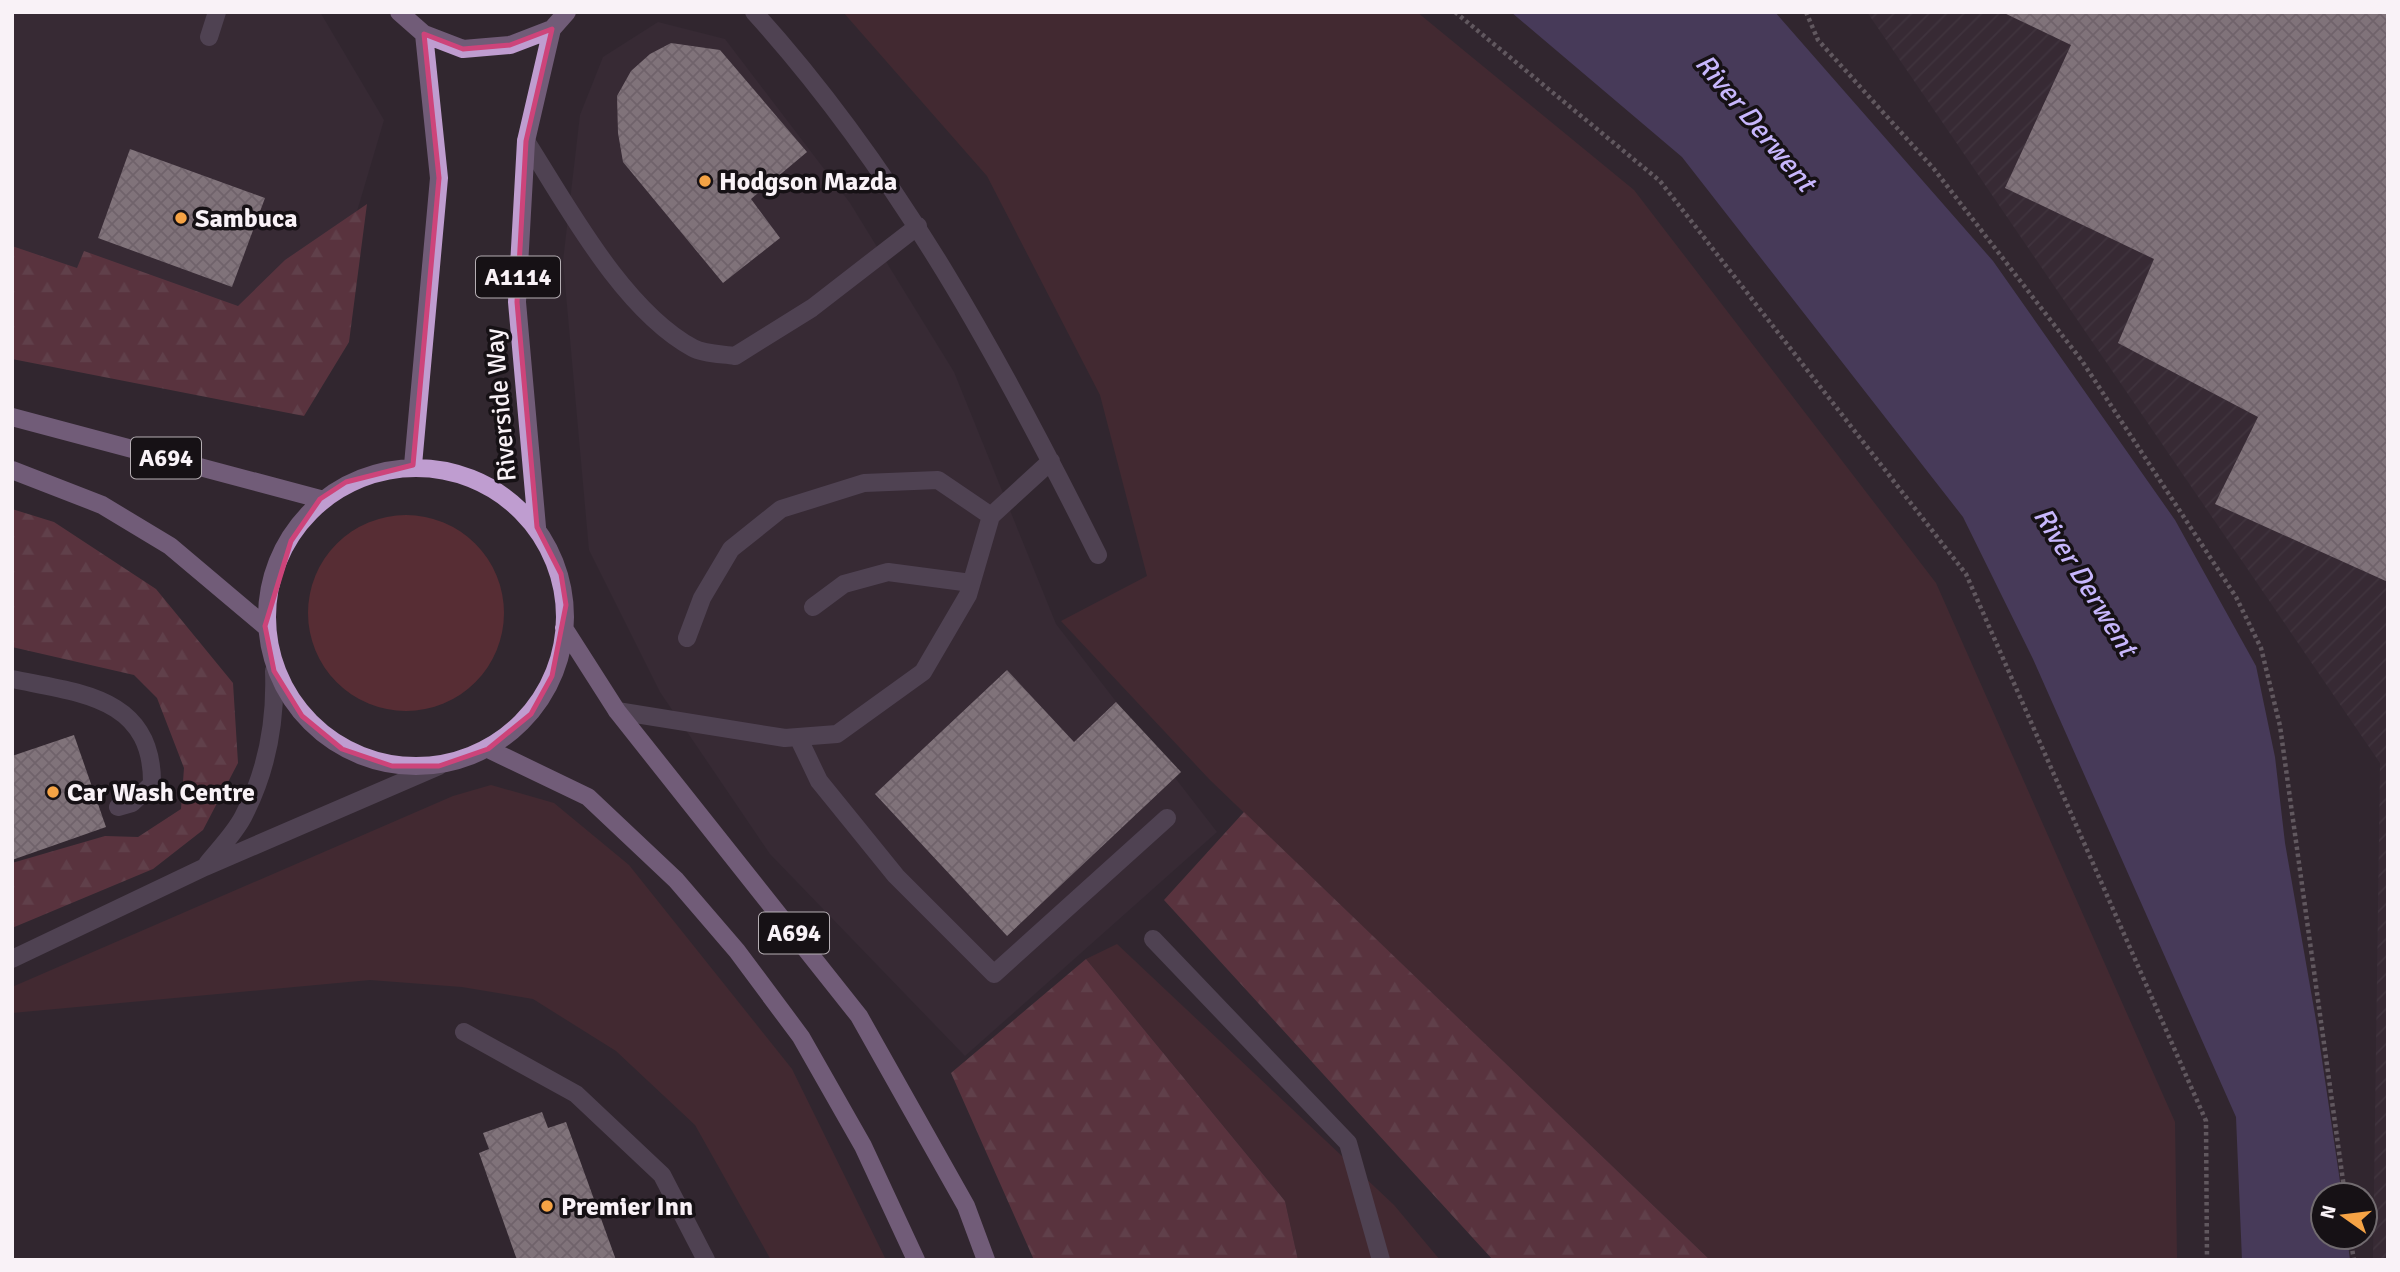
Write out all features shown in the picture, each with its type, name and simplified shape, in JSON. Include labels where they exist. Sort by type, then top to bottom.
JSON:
[{"type":"main road","name":"A1114","points":[[399,12],[424,34],[463,49],[510,45],[552,29],[567,12]]},
{"type":"main road","name":"Riverside Way","points":[[537,527],[517,302],[526,141],[552,29]]},
{"type":"main road","points":[[413,465],[439,178],[424,34]]},
{"type":"main road","name":"A694","points":[[12,417],[320,499]]},
{"type":"main road","points":[[413,465],[465,474],[511,499],[537,527],[561,574],[566,605],[564,628],[552,676],[531,714],[488,749],[439,766],[392,766],[342,749],[302,716],[274,671],[265,626],[291,541],[320,499],[346,482],[413,465]]},
{"type":"main road","name":"A694","points":[[12,470],[102,505],[170,546],[265,626]]},
{"type":"main road","name":"A694","points":[[564,628],[617,711],[859,1016],[965,1206],[986,1260]]},
{"type":"main road","name":"A694","points":[[488,749],[588,797],[676,880],[737,951],[801,1037],[863,1146],[916,1260]]},
{"type":"lane","points":[[209,37],[217,12]]},
{"type":"lane","points":[[754,12],[806,69],[918,226],[1019,398],[1098,555]]},
{"type":"lane","points":[[526,141],[593,246],[658,326],[696,349],[735,356],[812,308],[918,226]]},
{"type":"lane","points":[[617,711],[791,737],[837,734],[923,672],[968,594],[991,516],[1051,461]]},
{"type":"lane","points":[[687,638],[702,598],[731,549],[781,509],[864,483],[938,480],[991,516]]},
{"type":"lane","points":[[813,607],[844,584],[888,572],[971,583]]},
{"type":"lane","points":[[205,867],[242,819],[268,754],[276,704],[274,671]]},
{"type":"lane","points":[[12,679],[95,698],[122,710],[133,721],[142,733],[152,769],[152,784],[132,803],[118,807]]},
{"type":"lane","points":[[791,737],[819,781],[896,876],[994,974],[1167,818]]},
{"type":"lane","points":[[12,959],[205,867],[439,766]]},
{"type":"lane","points":[[1153,939],[1348,1143],[1381,1260]]},
{"type":"lane","points":[[464,1032],[576,1094],[662,1175],[706,1260]]},
{"type":"path","points":[[1455,12],[1660,181],[1966,574],[2206,1121],[2207,1260]]},
{"type":"path","points":[[1806,12],[1818,40],[1934,169],[2082,361],[2236,597],[2261,648],[2280,726],[2343,1181]]},
{"type":"highlighted area","points":[[552,29],[526,141],[517,302],[537,527],[561,574],[566,605],[552,676],[531,714],[488,749],[439,766],[392,766],[342,749],[302,716],[274,671],[265,626],[291,541],[320,499],[346,482],[413,465],[439,178],[424,34],[463,49],[510,45]]},
{"type":"shaded area","points":[[12,12],[320,12],[384,120],[308,377],[12,254]]},
{"type":"shaded area","points":[[843,12],[1417,12],[1634,190],[1936,583],[2175,1122],[2177,1260],[1710,1260],[1210,780],[1061,621],[1147,576],[1100,395],[987,176]]},
{"type":"shaded area","points":[[1867,12],[2388,12],[2388,1260],[2373,1260],[2373,1251],[2379,1251],[2379,1181],[2374,1181],[2380,763]]},
{"type":"shaded area","points":[[658,22],[725,39],[850,203],[954,372],[1056,624],[1217,832],[965,1056],[770,854],[660,692],[589,550],[563,261],[580,115],[603,57]]},
{"type":"shaded area","points":[[406,515],[443,523],[475,544],[496,576],[504,613],[496,650],[475,682],[443,703],[406,711],[369,703],[337,682],[316,650],[308,613],[316,576],[337,544],[369,523]]},
{"type":"shaded area","points":[[491,785],[554,803],[629,865],[792,1069],[886,1260],[771,1260],[695,1125],[616,1051],[533,999],[462,987],[370,980],[12,1013],[12,987],[453,796]]},
{"type":"shaded area","points":[[1117,944],[1394,1205],[1440,1260],[1298,1260],[1285,1201],[1086,959]]},
{"type":"green space","points":[[367,204],[349,342],[304,416],[12,359],[12,246],[77,268],[84,251],[238,306],[285,260]]},
{"type":"green space","points":[[12,509],[54,522],[156,589],[233,683],[238,763],[203,830],[153,869],[12,928],[12,863],[105,836],[138,837],[181,809],[184,768],[157,698],[134,675],[12,647]]},
{"type":"green space","points":[[1244,812],[1710,1260],[1493,1260],[1164,900]]},
{"type":"green space","points":[[1086,959],[1285,1201],[1298,1260],[1034,1260],[951,1073]]},
{"type":"water","name":"River Derwent","points":[[1511,12],[1775,12],[1993,261],[2175,520],[2256,666],[2275,757],[2285,843],[2317,1026],[2340,1181],[2309,1181],[2309,1251],[2349,1251],[2350,1260],[2242,1260],[2236,1117],[2033,659],[1963,517],[1682,157]]},
{"type":"building","points":[[2002,12],[2388,12],[2388,582],[2215,504],[2258,417],[2118,343],[2154,259],[2005,188],[2071,45]]},
{"type":"building","name":"Hodgson Mazda","points":[[671,43],[720,50],[807,152],[751,199],[780,238],[723,283],[623,162],[618,133],[617,96],[631,71],[650,54]]},
{"type":"building","name":"Sambuca","points":[[130,149],[265,198],[232,287],[98,238]]},
{"type":"building","points":[[1007,670],[1074,742],[1116,702],[1181,772],[1007,936],[875,794]]},
{"type":"building","name":"Car Wash Centre","points":[[74,735],[106,827],[12,860],[12,756]]},
{"type":"building","name":"Premier Inn","points":[[542,1112],[548,1128],[566,1122],[616,1260],[517,1260],[479,1153],[489,1149],[483,1133]]},
{"type":"place","name":"Hodgson Mazda","points":[[705,181]]},
{"type":"place","name":"Sambuca","points":[[181,218]]},
{"type":"place","name":"Car Wash Centre","points":[[53,792]]},
{"type":"place","name":"Premier Inn","points":[[547,1206]]}]
